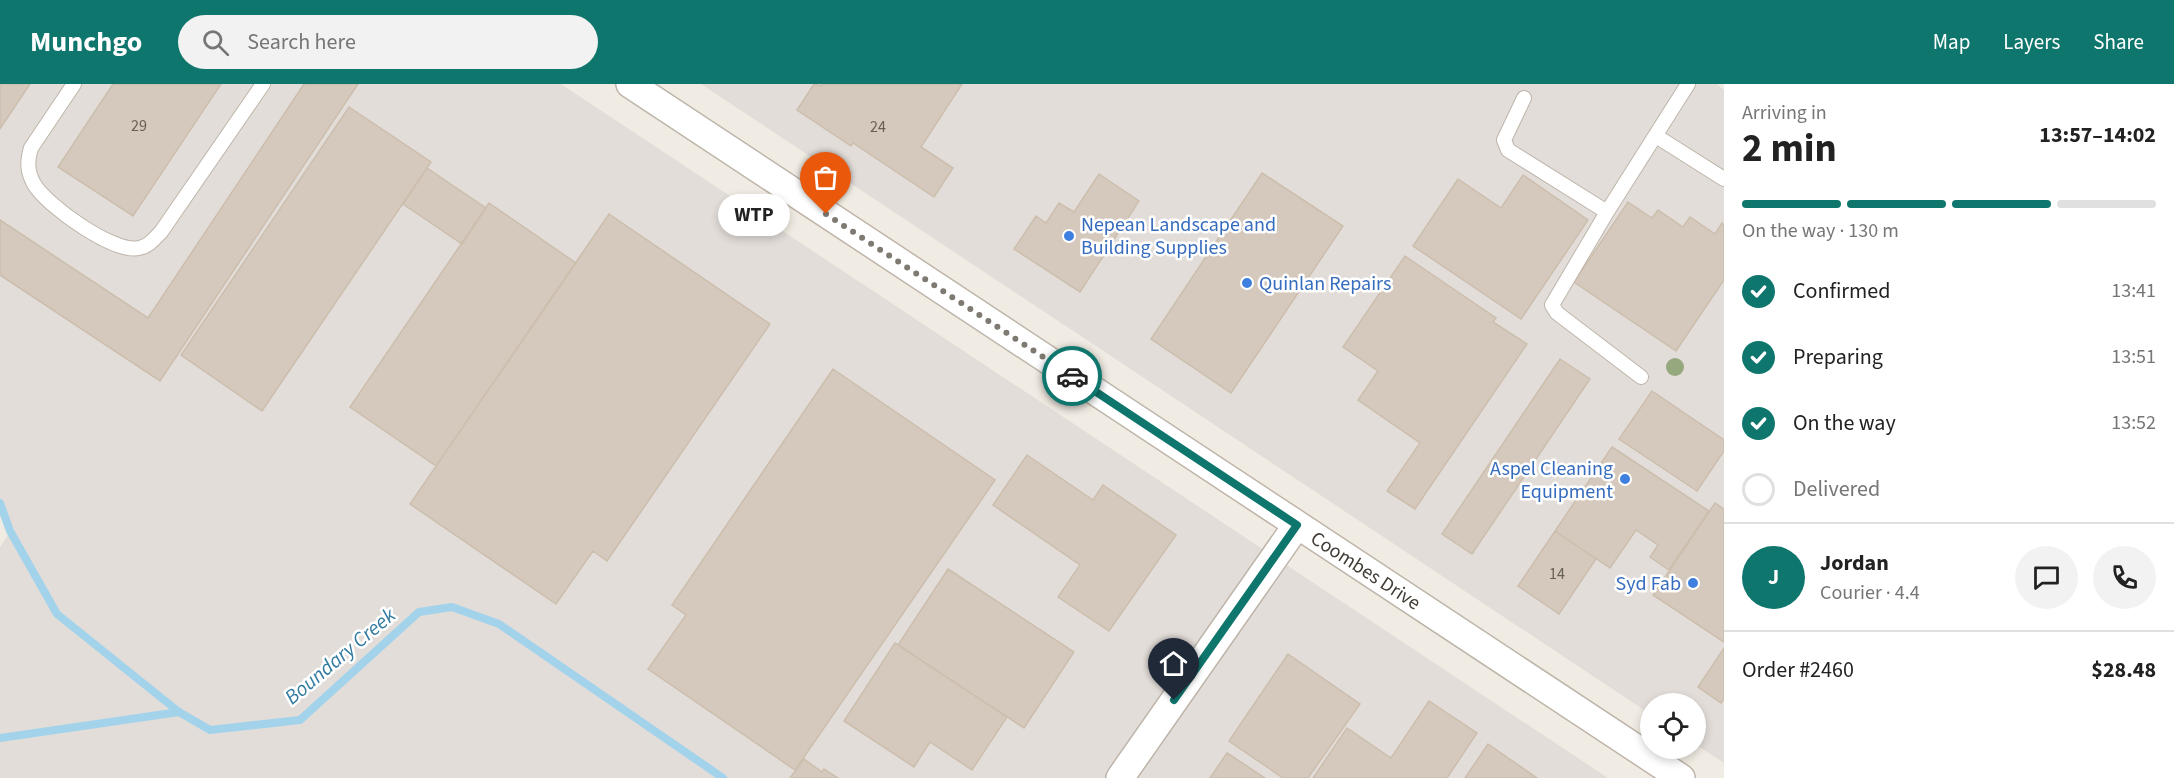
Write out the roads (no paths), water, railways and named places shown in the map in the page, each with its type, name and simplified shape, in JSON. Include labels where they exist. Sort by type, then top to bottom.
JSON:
[{"type":"street","name":"Coombes Drive","points":[[630,84],[1682,778]]},
{"type":"street","points":[[1120,778],[1297,525]]},
{"type":"lane","points":[[74,84],[32,148],[27,160],[28,170],[35,186],[66,214],[102,238],[122,248],[137,249],[151,243],[161,232],[263,84]]},
{"type":"lane","points":[[1641,377],[1557,313],[1552,305],[1606,212],[1688,84]]},
{"type":"lane","points":[[1524,98],[1504,140],[1508,150],[1606,212]]},
{"type":"lane","points":[[1656,136],[1724,180]]},
{"type":"waterway","name":"Boundary Creek","points":[[0,503],[10,531],[57,614],[179,712],[210,730],[300,720],[419,612],[452,607],[499,624],[723,778]]},
{"type":"waterway","points":[[0,738],[179,712]]},
{"type":"place","name":"WTP","points":[[826,214]]},
{"type":"place","name":"Nepean Landscape and Building Supplies","points":[[1069,236]]},
{"type":"place","name":"Quinlan Repairs","points":[[1247,283]]},
{"type":"place","name":"Aspel Cleaning Equipment","points":[[1625,479]]},
{"type":"place","name":"Syd Fab","points":[[1693,583]]}]
